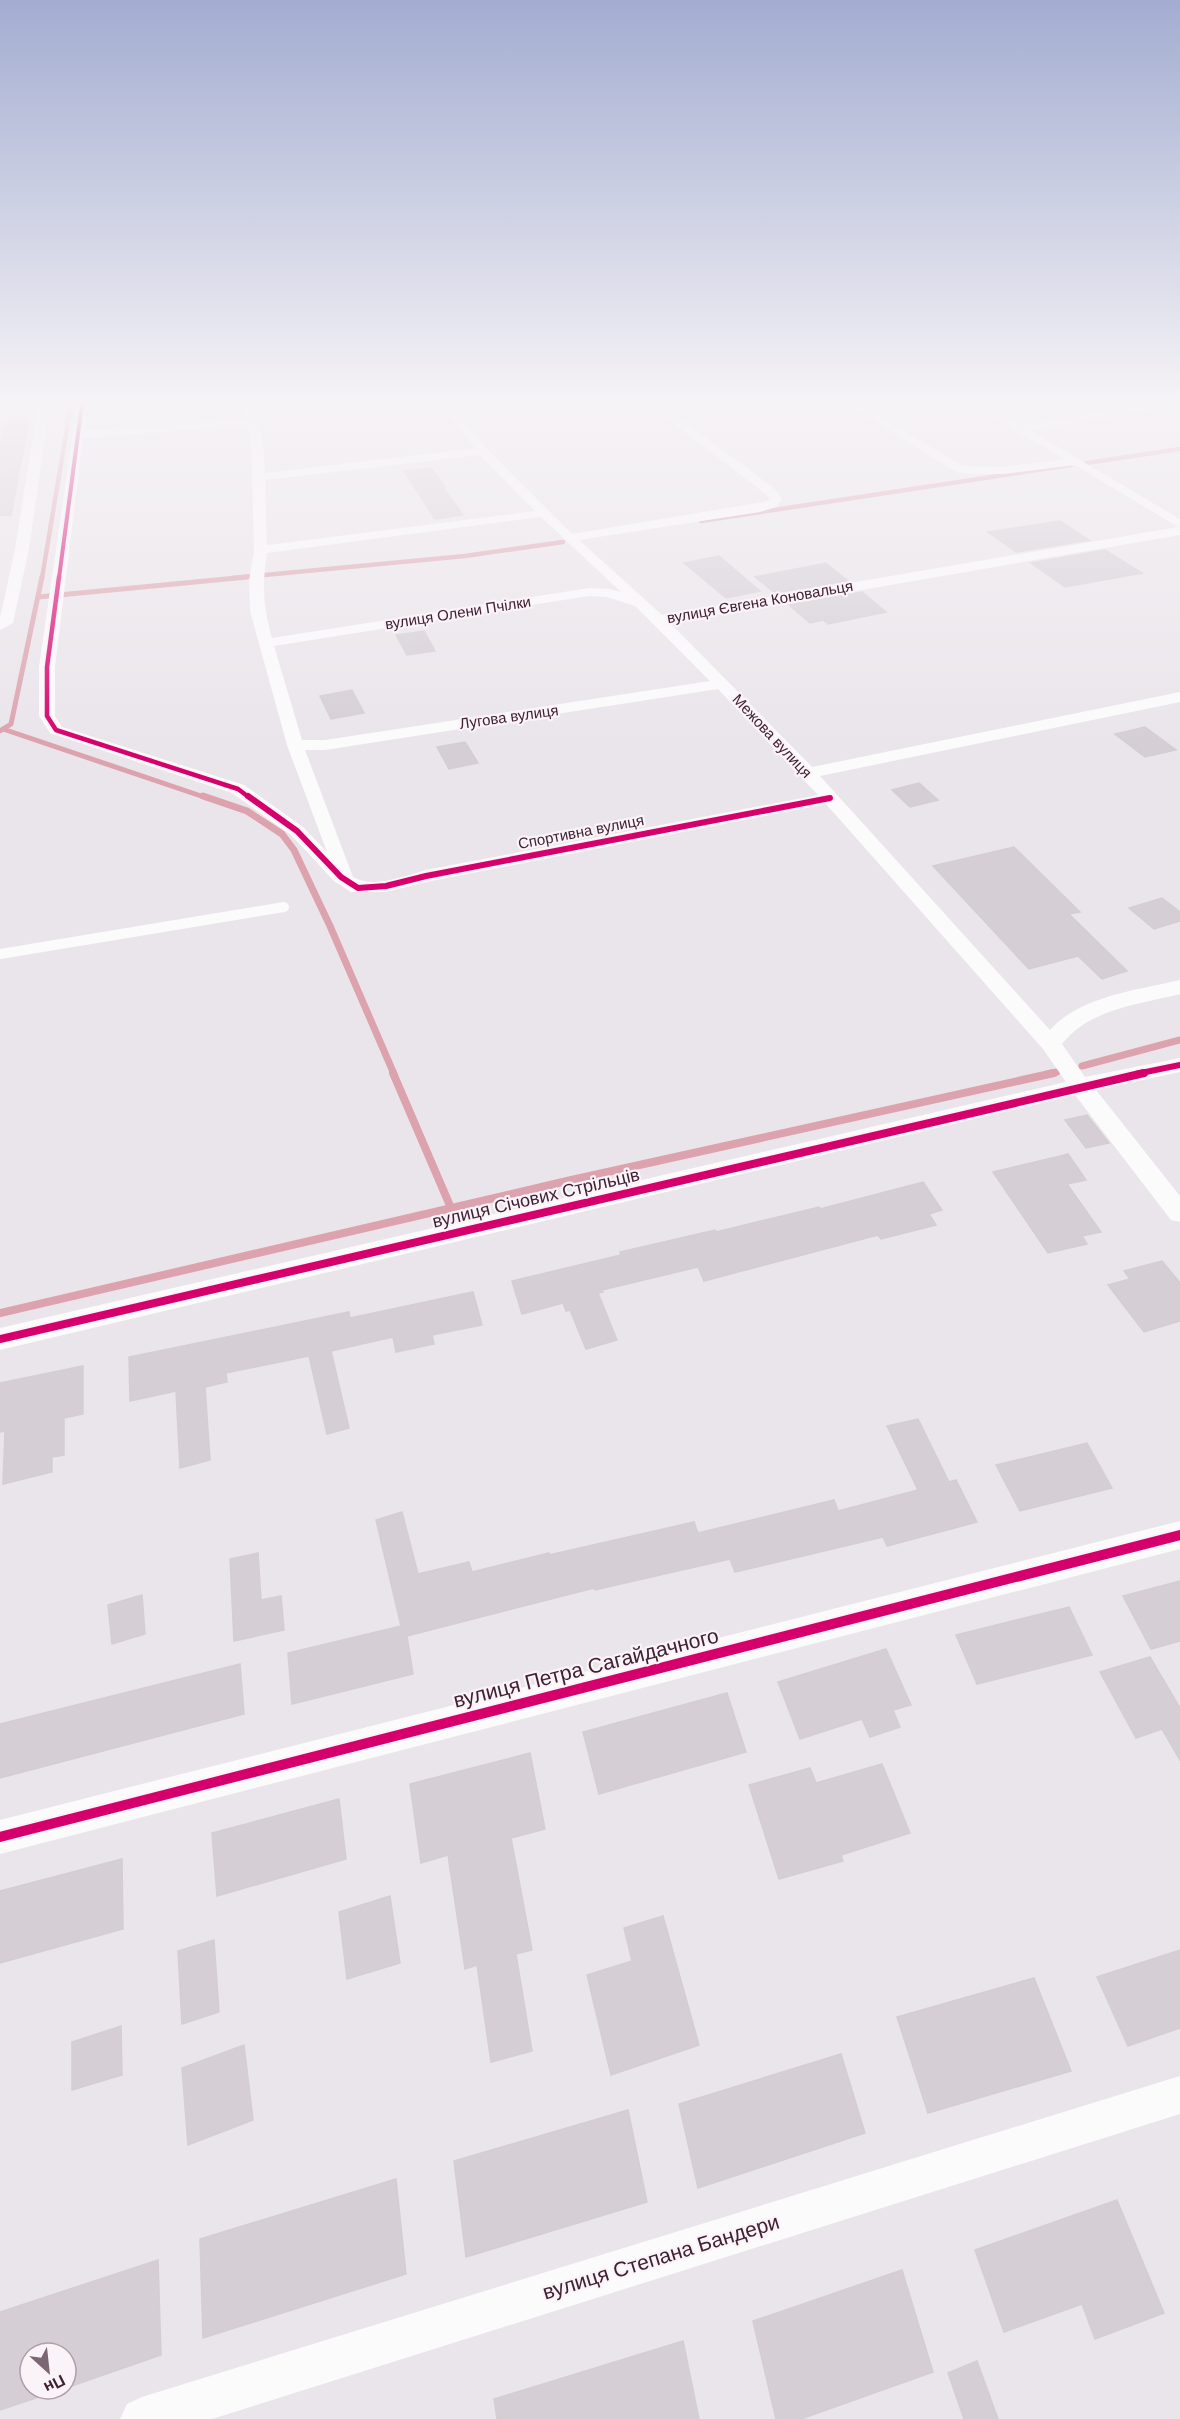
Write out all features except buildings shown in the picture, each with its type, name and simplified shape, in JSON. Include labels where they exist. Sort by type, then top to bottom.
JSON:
[{"type":"street","points":[[0,626],[6,623],[22,517]]},
{"type":"street","points":[[67,517],[47,667],[47,716],[56,730],[238,789],[297,831],[345,880]]},
{"type":"street","points":[[261,517],[257,610],[295,745],[345,880]]},
{"type":"street","points":[[261,550],[516,517]]},
{"type":"street","name":"Межова вулиця","points":[[550,517],[569,538],[659,620],[808,773],[1051,1044],[1080,1086],[1180,1213]]},
{"type":"street","points":[[569,538],[703,517]]},
{"type":"street","name":"вулиця Євгена Коновальця","points":[[659,620],[1180,531]]},
{"type":"street","name":"вулиця Олени Пчілки","points":[[268,643],[589,592],[609,593],[646,608]]},
{"type":"street","name":"Лугова вулиця","points":[[295,745],[325,746],[723,684]]},
{"type":"street","points":[[808,773],[1180,698]]},
{"type":"street","name":"Спортивна вулиця","points":[[345,880],[358,888],[386,886],[426,876],[830,798]]},
{"type":"street","points":[[1051,1044],[1076,1018],[1180,987]]},
{"type":"street","name":"вулиця Січових Стрільців","points":[[0,1339],[1080,1086],[1180,1065]]},
{"type":"street","name":"вулиця Петра Сагайдачного","points":[[0,1837],[1180,1535]]},
{"type":"street","name":"вулиця Степана Бандери","points":[[142,2419],[1180,2095]]},
{"type":"lane","points":[[0,954],[284,907]]},
{"type":"waterway","points":[[42,578],[52,517]]},
{"type":"waterway","points":[[701,521],[728,517]]},
{"type":"waterway","points":[[232,578],[465,556],[563,542]]},
{"type":"waterway","points":[[3,729],[11,724],[42,577]]},
{"type":"waterway","points":[[38,597],[247,577]]},
{"type":"waterway","points":[[3,729],[207,798]]},
{"type":"waterway","points":[[203,796],[247,811],[282,834],[294,850],[330,926],[394,1074]]},
{"type":"waterway","points":[[1082,1066],[1180,1040]]},
{"type":"waterway","points":[[1047,1074],[1057,1072]]},
{"type":"waterway","points":[[393,1073],[451,1208]]},
{"type":"waterway","points":[[0,1313],[567,1181],[1054,1073]]},
{"type":"cycle path","points":[[67,517],[47,667],[47,716],[56,730],[238,789],[297,831],[341,877],[358,888],[386,886],[426,876],[830,798]]},
{"type":"cycle path","points":[[0,1339],[1080,1086],[1180,1065]]},
{"type":"cycle path","points":[[0,1837],[1180,1535]]}]
